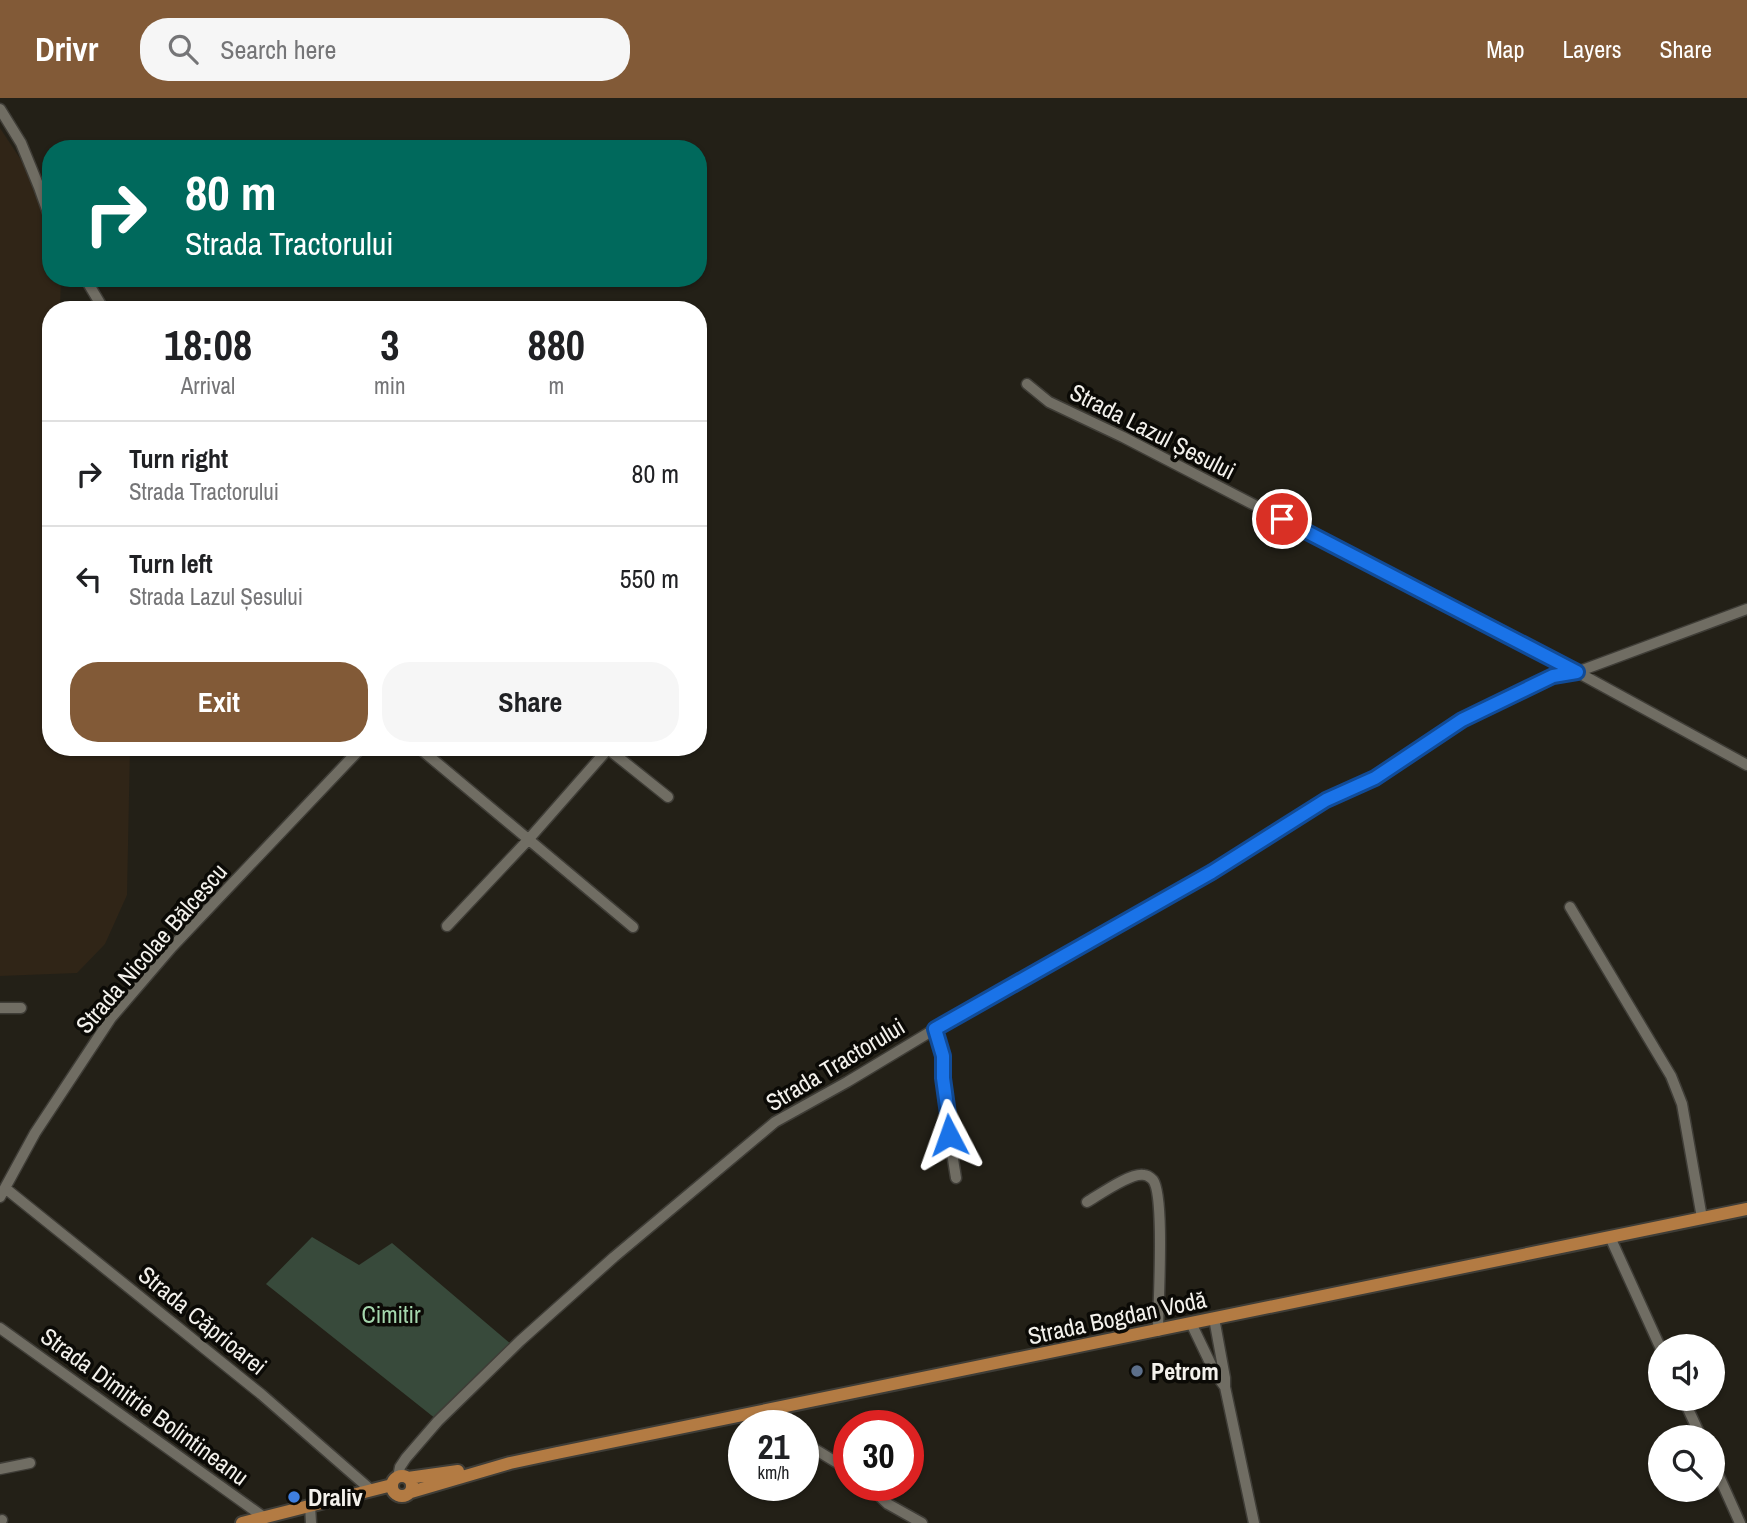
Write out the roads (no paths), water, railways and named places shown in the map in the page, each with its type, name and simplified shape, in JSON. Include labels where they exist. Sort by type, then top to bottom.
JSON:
[{"type":"main road","name":"Strada Bogdan Vodă","points":[[765,1410],[1747,1209]]},
{"type":"main road","name":"Strada Bogdan Vodă","points":[[242,1523],[398,1483],[497,1466],[728,1418]]},
{"type":"main road","name":"Strada Bogdan Vodă","points":[[398,1483],[412,1484],[411,1492],[497,1466]]},
{"type":"street","points":[[0,109],[21,143],[42,196]]},
{"type":"street","name":"Strada Lazul Șesului","points":[[1027,383],[1049,402],[1123,437],[1577,672],[1747,765]]},
{"type":"street","name":"Strada Tractorului","points":[[398,1483],[400,1467],[406,1458],[438,1421],[520,1341],[614,1257],[775,1122],[1212,872],[1326,800],[1375,778],[1462,720],[1553,676],[1577,672],[1747,609]]},
{"type":"street","name":"Strada Nicolae Bălcescu","points":[[2,1192],[35,1133],[111,1018],[172,947],[353,756]]},
{"type":"street","points":[[429,756],[634,927]]},
{"type":"street","points":[[447,926],[528,840],[600,756]]},
{"type":"street","points":[[617,756],[668,797]]},
{"type":"street","points":[[1570,907],[1671,1076],[1682,1104],[1702,1218]]},
{"type":"street","points":[[0,1008],[21,1009]]},
{"type":"street","points":[[935,1029],[943,1056],[949,1135],[956,1178]]},
{"type":"street","points":[[1087,1202],[1136,1174],[1146,1175],[1153,1180],[1158,1201],[1160,1237],[1158,1331]]},
{"type":"street","name":"Strada Căprioarei","points":[[2,1192],[261,1394],[371,1490]]},
{"type":"street","points":[[1610,1237],[1654,1334]]},
{"type":"street","points":[[1214,1318],[1225,1387],[1254,1520]]},
{"type":"street","points":[[1191,1323],[1215,1373],[1225,1387]]},
{"type":"street","name":"Strada Dimitrie Bolintineanu","points":[[0,1328],[265,1518]]},
{"type":"street","points":[[0,1469],[30,1463]]},
{"type":"street","points":[[1725,1490],[1740,1523]]},
{"type":"street","points":[[885,1501],[922,1523]]},
{"type":"street","points":[[310,1505],[311,1523]]},
{"type":"place","name":"Petrom","points":[[1137,1371]]},
{"type":"place","name":"Draliv","points":[[294,1497]]},
{"type":"park label","name":"Cimitir","points":[[391,1314]]}]
